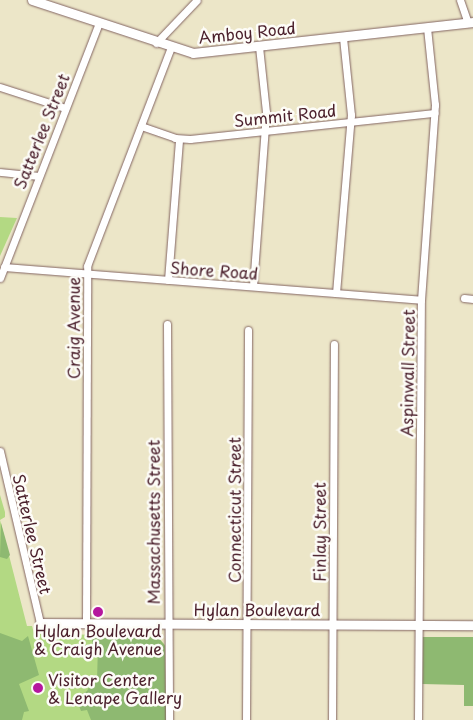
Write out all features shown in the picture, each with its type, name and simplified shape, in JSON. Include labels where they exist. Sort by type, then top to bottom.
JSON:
[{"type":"street","name":"Amboy Road","points":[[32,0],[171,48],[193,53],[470,22]]},
{"type":"street","points":[[156,43],[197,0]]},
{"type":"street","points":[[460,0],[470,22]]},
{"type":"street","name":"Satterlee Street","points":[[0,278],[99,23]]},
{"type":"street","name":"Aspinwall Street","points":[[418,720],[421,300],[435,113],[427,27]]},
{"type":"street","points":[[336,293],[351,122],[343,37]]},
{"type":"street","points":[[253,286],[266,102],[259,46]]},
{"type":"street","name":"Craig Avenue","points":[[86,624],[86,274],[90,254],[171,48]]},
{"type":"street","points":[[0,87],[65,108]]},
{"type":"street","name":"Summit Road","points":[[141,126],[179,139],[435,113]]},
{"type":"street","points":[[168,280],[179,139]]},
{"type":"street","points":[[0,172],[38,176]]},
{"type":"street","name":"Shore Road","points":[[4,267],[421,300]]},
{"type":"street","points":[[464,298],[473,299]]},
{"type":"street","name":"Massachusetts Street","points":[[167,324],[169,720]]},
{"type":"street","name":"Connecticut Street","points":[[246,720],[248,330]]},
{"type":"street","name":"Finlay Street","points":[[332,720],[334,344]]},
{"type":"street","name":"Satterlee Street","points":[[0,451],[40,623]]},
{"type":"street","name":"Hylan Boulevard","points":[[40,623],[473,625]]},
{"type":"green space","points":[[0,217],[17,218],[0,256]]},
{"type":"green space","points":[[0,495],[5,517],[0,520]]},
{"type":"green space","points":[[0,520],[27,626],[32,626],[34,633],[158,637],[165,645],[166,720],[0,720]]},
{"type":"green space","points":[[1,523],[10,555],[7,559],[0,557]]},
{"type":"green space","points":[[0,633],[22,641],[28,636],[39,675],[19,684],[29,711],[24,712],[22,720],[0,720]]},
{"type":"green space","points":[[158,637],[165,646],[166,720],[91,720],[87,710],[81,711],[76,698],[87,691],[92,681],[97,680],[98,646],[92,645],[92,638]]},
{"type":"green space","points":[[422,637],[473,637],[473,706],[464,706],[464,685],[422,684]]},
{"type":"place","name":"Hylan Boulevard & Craigh Avenue","points":[[98,612]]},
{"type":"place","name":"Visitor Center & Lenape Gallery","points":[[38,688]]}]
